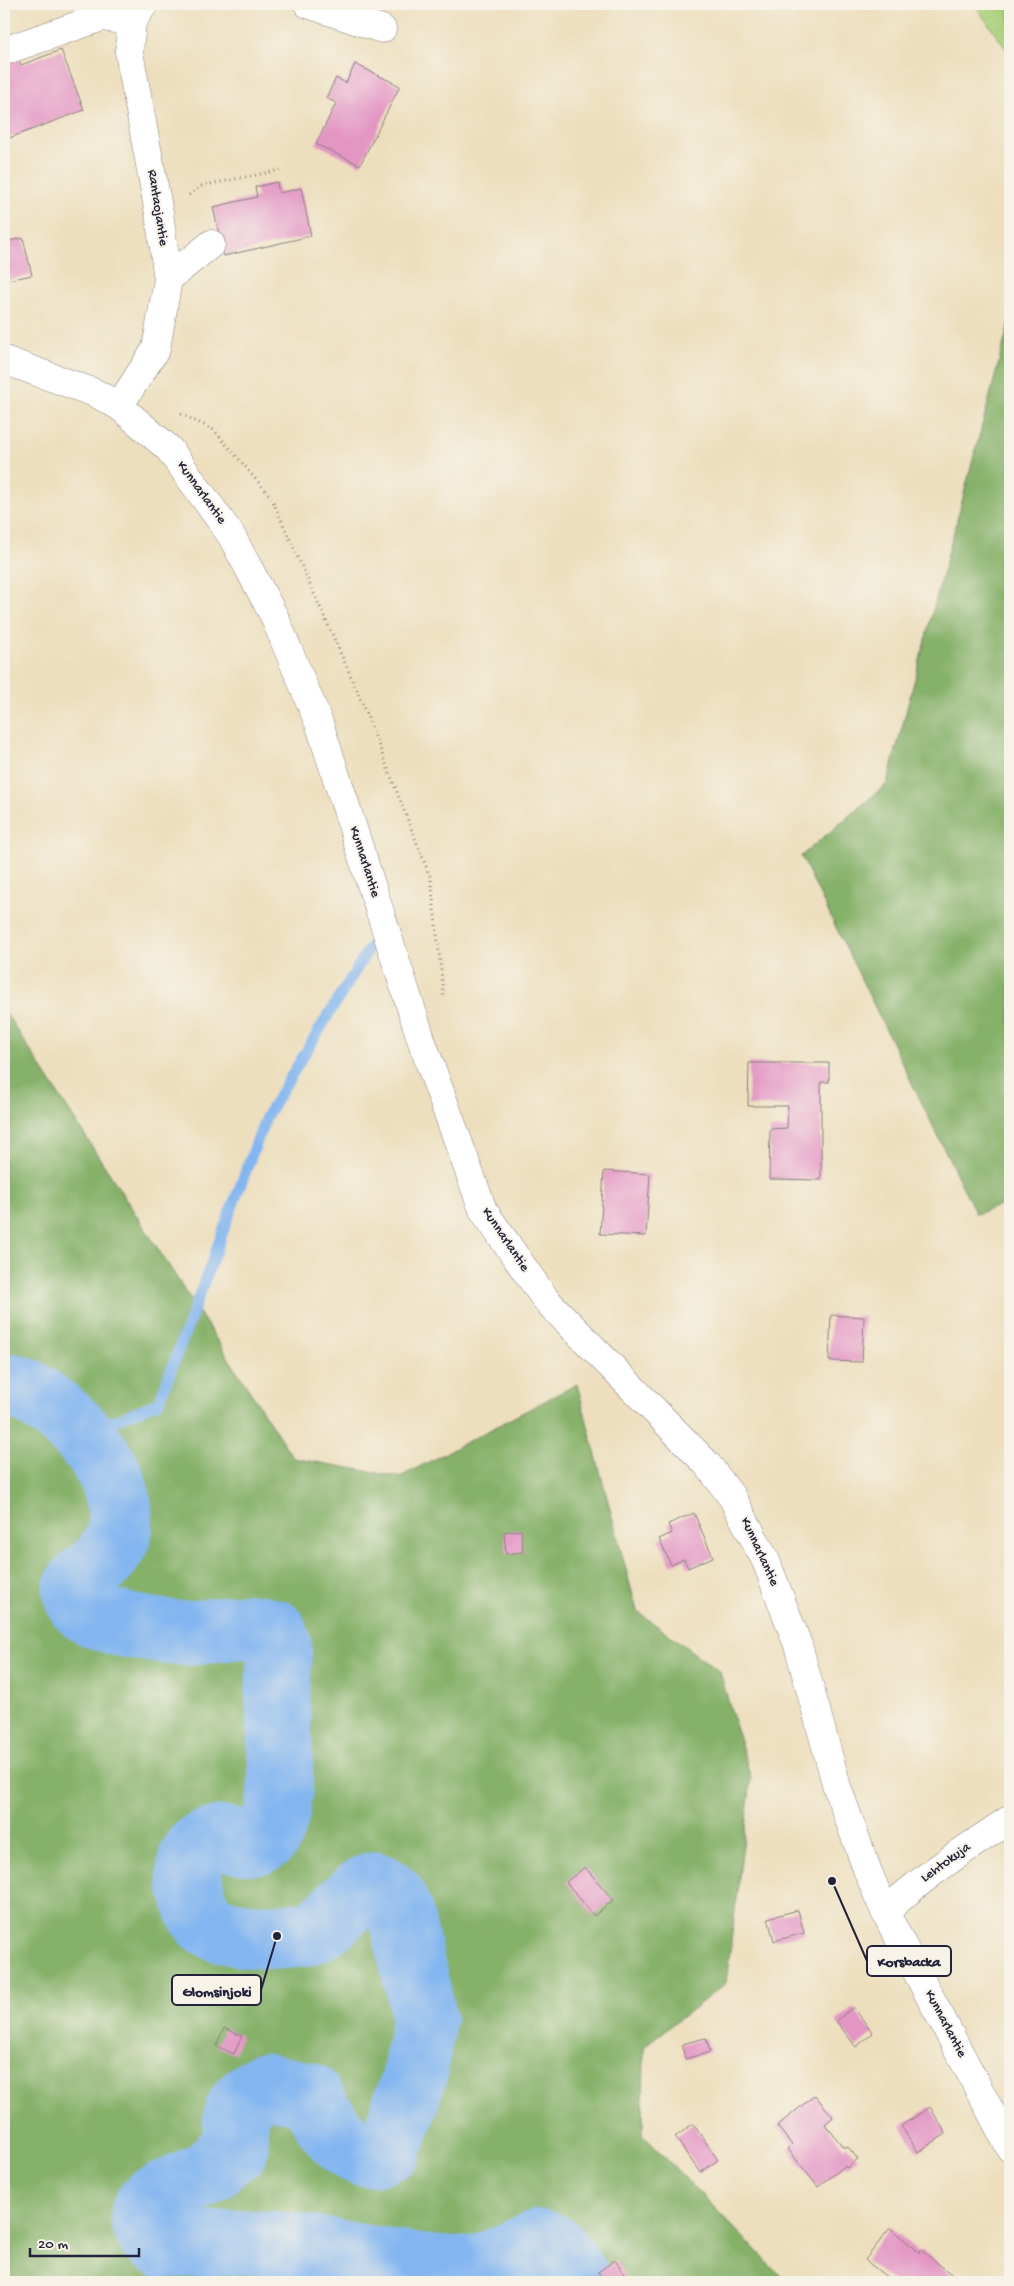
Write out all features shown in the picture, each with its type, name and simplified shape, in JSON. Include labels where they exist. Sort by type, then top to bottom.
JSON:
[{"type":"main road","points":[[308,4],[382,29]]},
{"type":"main road","points":[[4,51],[102,17],[138,13]]},
{"type":"main road","name":"Rantaojantie","points":[[119,406],[156,349],[168,279],[159,213],[130,52],[138,13]]},
{"type":"main road","points":[[168,279],[211,244]]},
{"type":"main road","name":"Kunnarlantie","points":[[4,360],[95,393],[119,406],[168,448],[231,536],[274,616],[319,723],[422,1042],[483,1210],[546,1300],[708,1464],[732,1497],[766,1562],[798,1645],[837,1787],[868,1872],[885,1912],[1010,2148]]},
{"type":"main road","name":"Lehtokuja","points":[[885,1912],[905,1893],[954,1856],[1010,1819]]},
{"type":"path","points":[[159,213],[174,207],[201,186],[280,170]]},
{"type":"green space","points":[[974,4],[1010,4],[1010,54]]},
{"type":"green space","points":[[1010,320],[1010,1202],[976,1214],[801,856],[887,784]]},
{"type":"green space","points":[[4,1010],[293,1458],[400,1477],[577,1384],[637,1611],[720,1672],[751,1779],[726,1983],[644,2047],[643,2135],[787,2282],[4,2282]]},
{"type":"building","points":[[61,50],[84,110],[4,140],[4,60],[17,55],[21,65]]},
{"type":"building","points":[[355,64],[400,86],[360,165],[316,144],[336,103],[326,98],[336,78],[346,83]]},
{"type":"building","points":[[277,182],[279,193],[301,188],[311,236],[224,256],[213,207],[257,197],[255,187]]},
{"type":"building","points":[[23,238],[32,275],[4,281],[4,242]]},
{"type":"building","points":[[749,1063],[829,1063],[829,1082],[821,1082],[821,1180],[769,1179],[770,1129],[787,1128],[788,1106],[748,1106]]},
{"type":"building","points":[[604,1171],[650,1174],[646,1236],[600,1234]]},
{"type":"building","points":[[831,1315],[864,1317],[862,1362],[829,1361]]},
{"type":"building","points":[[694,1513],[713,1557],[688,1568],[684,1559],[671,1565],[659,1539],[672,1533],[668,1524]]},
{"type":"building","points":[[521,1530],[523,1552],[506,1554],[504,1532]]},
{"type":"building","points":[[585,1867],[613,1900],[594,1916],[566,1882]]},
{"type":"building","points":[[798,1910],[804,1933],[774,1941],[768,1918]]},
{"type":"building","points":[[853,2007],[873,2033],[856,2047],[836,2021]]},
{"type":"building","points":[[224,2028],[242,2036],[234,2054],[216,2046]]},
{"type":"building","points":[[706,2038],[710,2052],[685,2059],[682,2044]]},
{"type":"building","points":[[815,2095],[833,2117],[825,2124],[844,2148],[847,2146],[858,2159],[847,2168],[845,2166],[818,2187],[788,2149],[792,2145],[777,2126]]},
{"type":"building","points":[[930,2107],[946,2134],[918,2152],[901,2126]]},
{"type":"building","points":[[693,2124],[718,2160],[700,2173],[675,2137]]},
{"type":"building","points":[[890,2228],[919,2252],[921,2250],[961,2282],[893,2282],[865,2260]]},
{"type":"building","points":[[615,2260],[630,2282],[605,2282],[598,2272]]},
{"type":"waterway","points":[[83,1434],[159,1402],[266,1117],[370,947]]},
{"type":"waterway","points":[[4,1386],[9,1385],[20,1388],[59,1413],[96,1451],[106,1466],[113,1482],[118,1498],[120,1532],[114,1546],[106,1557],[83,1579],[75,1590],[83,1608],[103,1619],[134,1627],[167,1632],[191,1633],[233,1627],[254,1627],[275,1632],[279,1644],[280,1782],[274,1826],[270,1835],[257,1843],[218,1839],[203,1844],[194,1852],[191,1857],[189,1871],[195,1901],[202,1917],[213,1927],[240,1934],[273,1937],[302,1935],[328,1922],[357,1894],[365,1889],[374,1884],[384,1888],[392,1895],[400,1911],[424,2016],[414,2078],[390,2148],[376,2154],[363,2154],[351,2149],[332,2130],[308,2094],[264,2085],[245,2099],[237,2111],[235,2118],[236,2149],[221,2159],[209,2172],[151,2200],[144,2209],[143,2222],[151,2238],[163,2246],[243,2242],[296,2245],[414,2266],[457,2270],[482,2267],[538,2242],[549,2244],[558,2250],[580,2282]]},
{"type":"place","name":"Korsbacka","points":[[832,1881]]},
{"type":"place","name":"Glomsinjoki","points":[[277,1936]]}]
